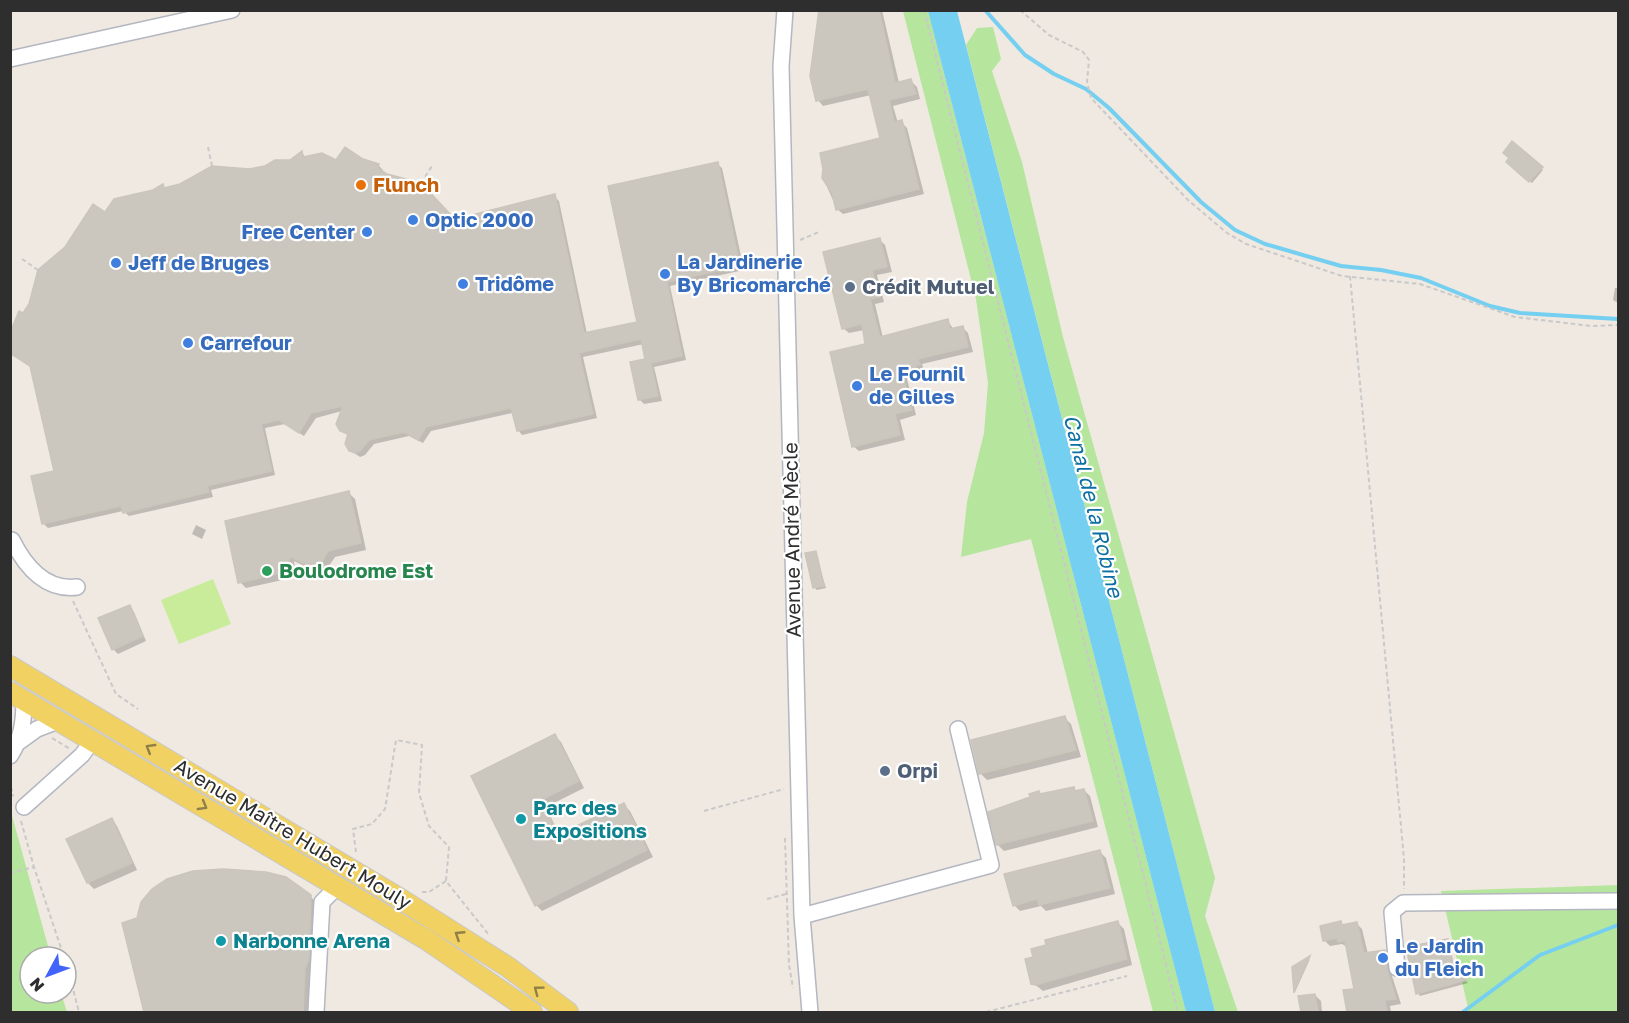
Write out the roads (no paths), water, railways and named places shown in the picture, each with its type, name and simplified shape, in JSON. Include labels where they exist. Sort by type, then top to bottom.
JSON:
[{"type":"main road","name":"Avenue Maître Hubert Mouly","points":[[10,666],[399,898],[508,967],[568,1012]]},
{"type":"main road","name":"Avenue Maître Hubert Mouly","points":[[17,695],[468,966],[532,1012]]},
{"type":"street","points":[[10,59],[232,10]]},
{"type":"street","name":"Avenue André Mècle","points":[[775,10],[781,66],[802,916],[810,1012]]},
{"type":"street","name":"Avenue André Mècle","points":[[781,66],[785,10]]},
{"type":"street","points":[[12,540],[23,561],[37,574],[50,584],[72,587]]},
{"type":"street","points":[[17,695],[20,742]]},
{"type":"street","points":[[10,756],[20,742],[37,729],[58,721]]},
{"type":"street","points":[[802,916],[991,865],[958,729]]},
{"type":"street","points":[[19,808],[82,755],[93,740]]},
{"type":"street","points":[[316,1012],[322,902],[318,875]]},
{"type":"street","points":[[322,902],[338,886]]},
{"type":"street","points":[[1397,968],[1392,912],[1403,903],[1618,901]]},
{"type":"water","points":[[928,11],[957,11],[1215,1012],[1186,1012]]},
{"type":"waterway","points":[[985,10],[1025,55],[1054,74],[1086,89],[1109,108],[1201,202],[1235,230],[1265,244],[1341,266],[1381,270],[1421,278],[1490,306],[1520,313],[1618,319]]},
{"type":"waterway","points":[[1463,1012],[1540,955],[1618,925]]},
{"type":"place","name":"Flunch","points":[[361,185]]},
{"type":"place","name":"Optic 2000","points":[[413,220]]},
{"type":"place","name":"Free Center","points":[[367,232]]},
{"type":"place","name":"Jeff de Bruges","points":[[116,263]]},
{"type":"place","name":"La Jardinerie By Bricomarché","points":[[665,274]]},
{"type":"place","name":"Tridôme","points":[[463,284]]},
{"type":"place","name":"Crédit Mutuel","points":[[850,287]]},
{"type":"place","name":"Carrefour","points":[[188,343]]},
{"type":"place","name":"Le Fournil de Gilles","points":[[857,386]]},
{"type":"place","name":"Boulodrome Est","points":[[267,571]]},
{"type":"place","name":"Orpi","points":[[885,771]]},
{"type":"place","name":"Parc des Expositions","points":[[521,819]]},
{"type":"place","name":"Narbonne Arena","points":[[221,941]]},
{"type":"place","name":"Le Jardin du Fleich","points":[[1383,958]]},
{"type":"water label","name":"Canal de la Robine","points":[[1093,506]]}]
